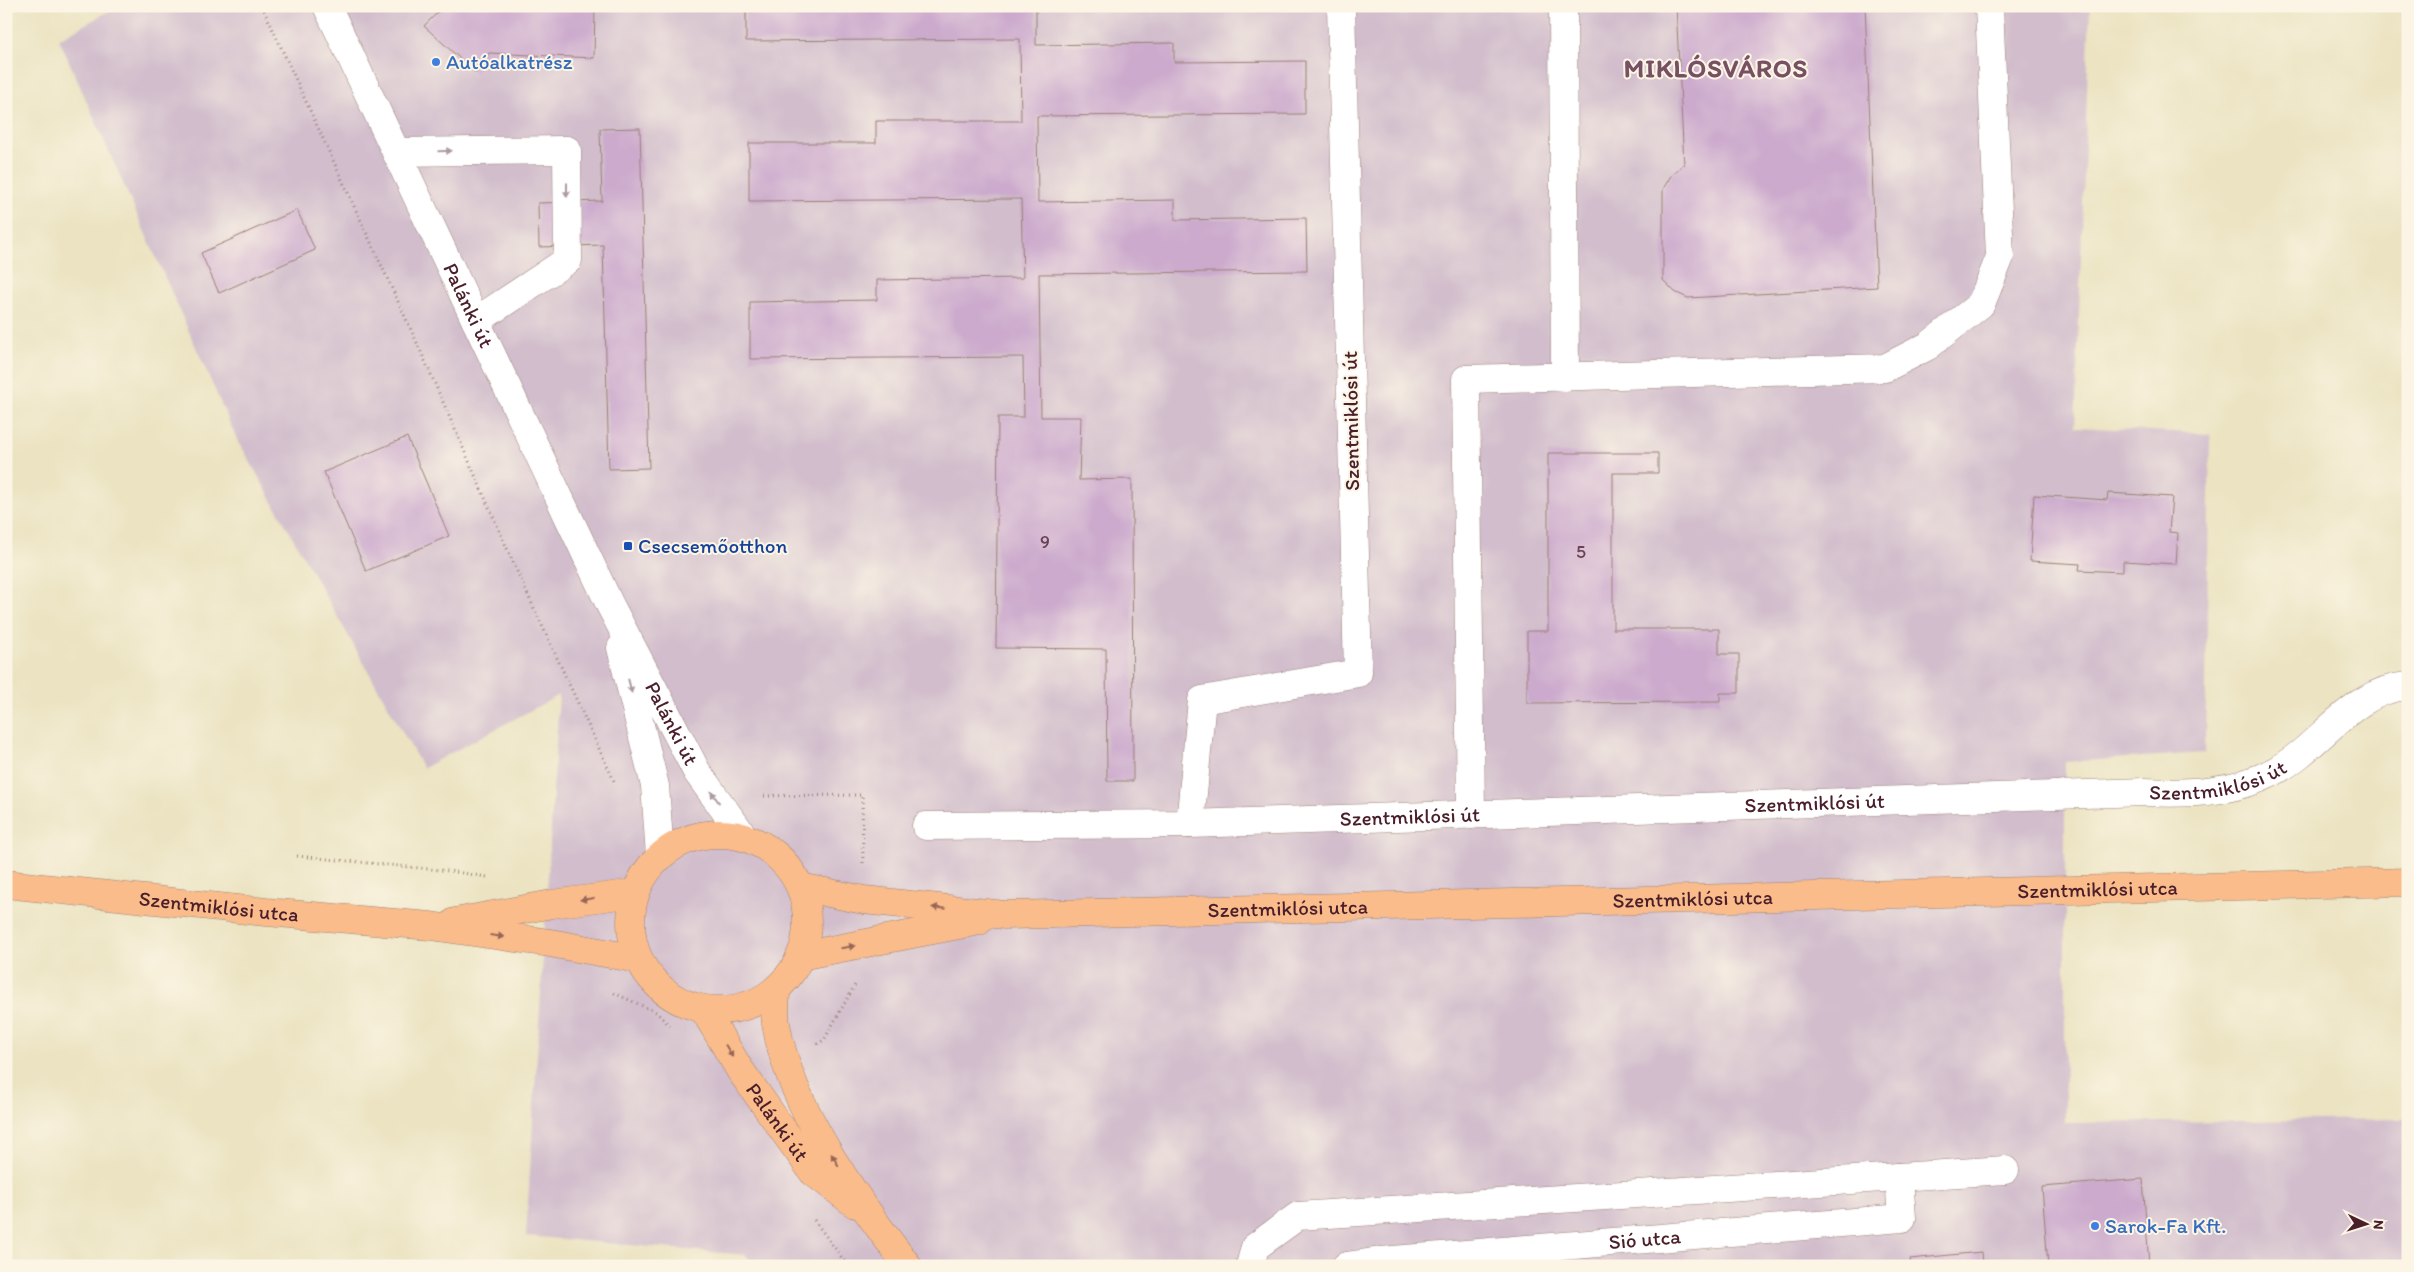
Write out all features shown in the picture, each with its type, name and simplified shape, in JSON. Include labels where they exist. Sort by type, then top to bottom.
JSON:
[{"type":"main road","points":[[722,833],[744,837],[767,848],[787,865],[800,887],[806,910],[807,933],[800,956],[791,974],[776,990],[754,1004],[730,1010],[704,1010],[677,1000],[654,983],[638,959],[632,938],[630,915],[635,893],[649,867],[678,843],[699,835],[722,833]]},
{"type":"main road","name":"Szentmiklósi utca","points":[[1005,915],[2395,883]]},
{"type":"main road","name":"Szentmiklósi utca","points":[[6,884],[266,912],[431,926]]},
{"type":"main road","points":[[800,887],[864,900],[1005,915]]},
{"type":"main road","points":[[431,926],[552,904],[635,893]]},
{"type":"main road","points":[[800,956],[1005,915]]},
{"type":"main road","points":[[431,926],[550,943],[638,959]]},
{"type":"main road","name":"Palánki út","points":[[776,990],[775,1022],[784,1061],[805,1111],[870,1216],[908,1266]]},
{"type":"main road","name":"Palánki út","points":[[704,1010],[740,1070],[813,1172],[870,1216]]},
{"type":"street","name":"Palánki út","points":[[327,6],[610,605],[696,772],[744,837]]},
{"type":"street","name":"Szentmiklósi út","points":[[1190,824],[1202,700],[1358,673],[1341,6]]},
{"type":"street","points":[[1563,6],[1565,377]]},
{"type":"street","points":[[1471,815],[1466,379],[1884,368],[1928,346],[1981,304],[2000,257],[1989,6]]},
{"type":"street","points":[[396,152],[567,150],[568,260],[476,322]]},
{"type":"street","name":"Palánki út","points":[[610,605],[655,786],[660,856]]},
{"type":"street","name":"Szentmiklósi út","points":[[926,826],[1190,824],[2144,792],[2194,793],[2230,787],[2275,772],[2369,698],[2392,687],[2408,686]]},
{"type":"street","points":[[1250,1266],[1255,1247],[1298,1216],[2005,1170]]},
{"type":"street","name":"Sió utca","points":[[1346,1266],[1391,1260],[1902,1218],[1899,1177]]},
{"type":"path","points":[[262,6],[418,345],[520,578],[616,786]]},
{"type":"path","points":[[297,856],[450,871],[488,878]]},
{"type":"path","points":[[611,992],[656,1012],[676,1031]]},
{"type":"path","points":[[813,1219],[848,1266]]},
{"type":"shaded area","points":[[118,6],[2090,6],[2075,427],[2210,434],[2205,753],[2065,762],[2065,1123],[2408,1119],[2408,1266],[757,1266],[745,1255],[526,1236],[559,695],[423,768],[235,435],[59,39]]},
{"type":"building","points":[[444,6],[595,6],[594,58],[489,53],[476,73],[424,26]]},
{"type":"building","points":[[746,6],[1036,6],[1036,45],[1174,43],[1174,62],[1305,61],[1305,114],[1037,116],[1038,202],[1175,200],[1175,220],[1306,218],[1307,271],[1039,274],[1041,417],[1081,417],[1079,480],[1132,479],[1133,781],[1107,781],[1106,649],[996,648],[998,417],[1024,417],[1023,357],[750,359],[750,302],[877,300],[877,280],[1023,278],[1021,199],[749,201],[749,143],[876,143],[876,121],[1021,121],[1020,39],[746,41]]},
{"type":"building","points":[[1676,6],[1865,6],[1877,287],[1688,298],[1675,292],[1663,280],[1663,189],[1672,174],[1684,164]]},
{"type":"building","points":[[640,128],[649,468],[609,469],[603,245],[539,247],[538,203],[602,201],[600,129]]},
{"type":"building","points":[[297,210],[315,250],[219,293],[201,253]]},
{"type":"building","points":[[407,437],[449,536],[366,571],[324,472]]},
{"type":"building","points":[[1548,453],[1658,453],[1658,473],[1613,473],[1613,629],[1719,629],[1719,654],[1739,654],[1739,693],[1720,693],[1720,702],[1527,703],[1527,631],[1548,631]]},
{"type":"building","points":[[2108,493],[2172,497],[2169,532],[2178,533],[2176,564],[2123,561],[2123,572],[2079,570],[2080,564],[2030,561],[2034,495],[2107,500]]},
{"type":"building","name":"Sarok-Fa Kft.","points":[[2143,1179],[2149,1266],[2048,1266],[2042,1187]]},
{"type":"building","points":[[1981,1252],[1982,1266],[1911,1266],[1910,1259]]},
{"type":"building","points":[[1602,1262],[1608,1266],[1594,1266],[1598,1263]]},
{"type":"place","name":"Autóalkatrész","points":[[436,62]]},
{"type":"place","name":"Csecsemőotthon","points":[[628,546]]},
{"type":"place","name":"Sarok-Fa Kft.","points":[[2095,1226]]},
{"type":"district","name":"MIKLÓSVÁROS","points":[[1716,68]]}]
